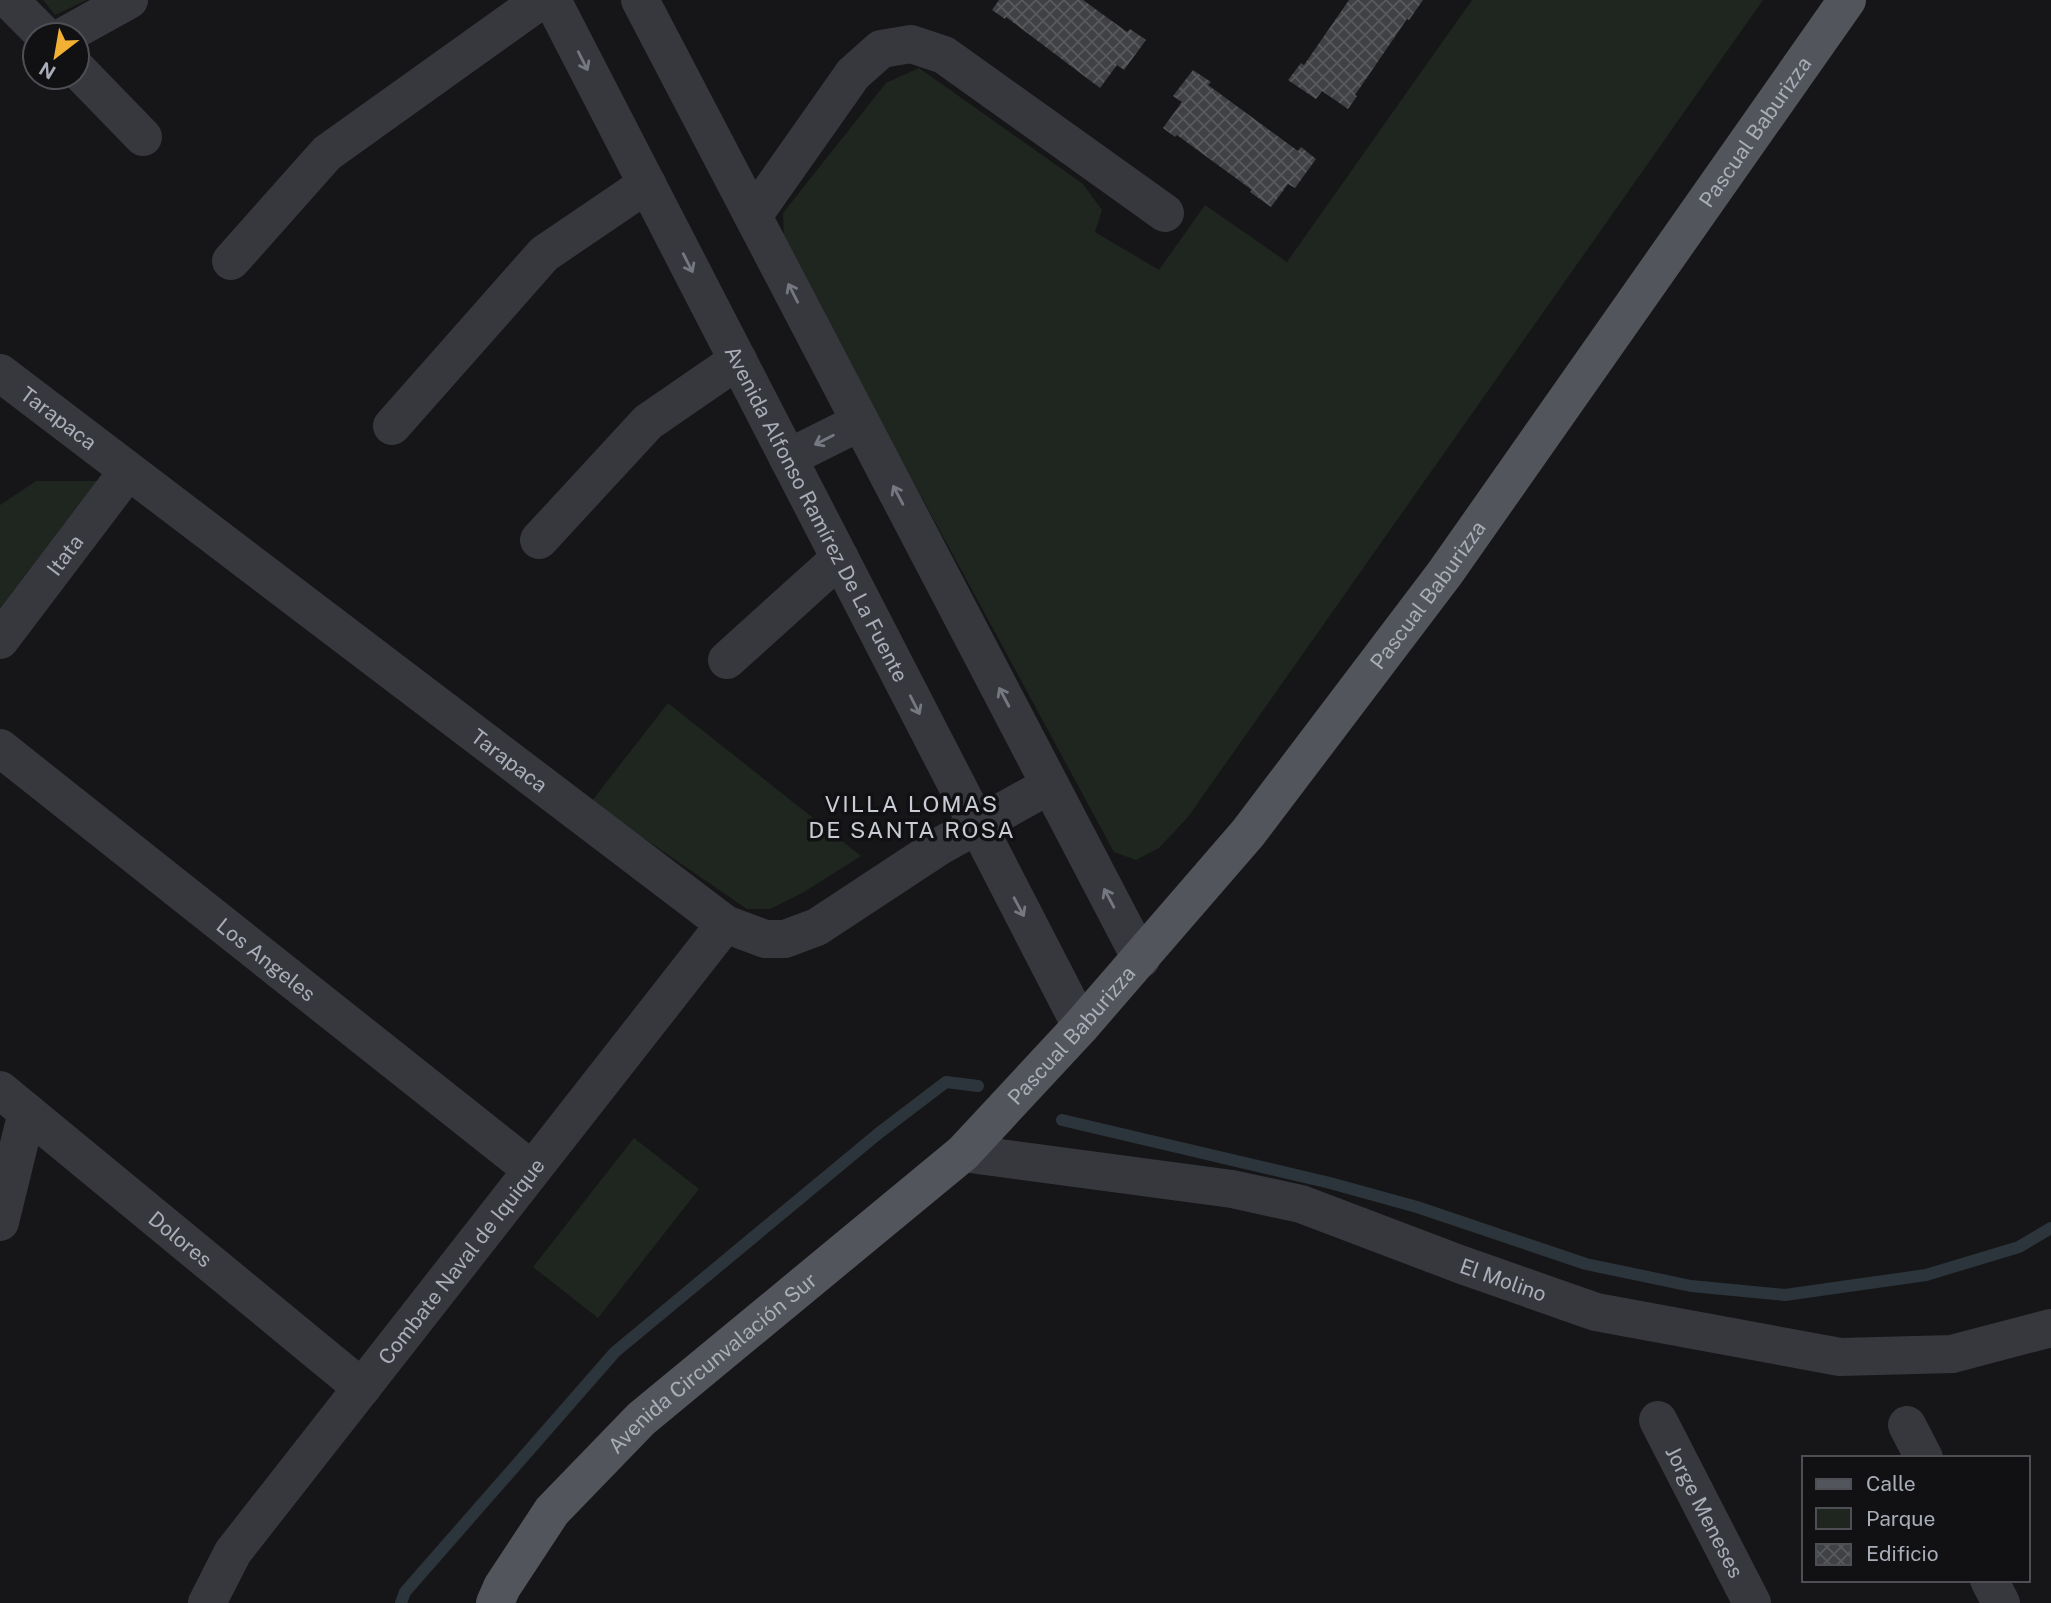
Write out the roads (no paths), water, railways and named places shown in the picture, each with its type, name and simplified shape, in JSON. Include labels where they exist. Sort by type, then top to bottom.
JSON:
[{"type":"main road","name":"Pascual Baburizza","points":[[962,1153],[1141,959],[1248,833],[1445,573],[1847,0]]},
{"type":"main road","name":"Avenida Circunvalación Sur","points":[[495,1603],[502,1587],[552,1511],[641,1419],[962,1153]]},
{"type":"street","points":[[9,0],[30,21]]},
{"type":"street","points":[[91,21],[129,0]]},
{"type":"street","points":[[231,261],[327,153],[541,0]]},
{"type":"street","name":"Avenida Alfonso Ramírez De La Fuente","points":[[552,0],[1081,1026]]},
{"type":"street","points":[[640,0],[1141,959]]},
{"type":"street","points":[[753,216],[853,74],[881,49],[911,44],[944,55],[1165,212]]},
{"type":"street","points":[[91,83],[143,137]]},
{"type":"street","points":[[392,426],[544,254],[647,184]]},
{"type":"street","points":[[539,540],[648,422],[738,360]]},
{"type":"street","name":"Tarapaca","points":[[0,373],[725,924],[765,939],[785,939],[817,927],[940,846],[1050,785]]},
{"type":"street","points":[[788,458],[860,422]]},
{"type":"street","name":"Itata","points":[[0,640],[128,471]]},
{"type":"street","points":[[727,660],[840,558]]},
{"type":"street","name":"Los Angeles","points":[[0,748],[532,1170]]},
{"type":"street","name":"Combate Naval de Iquique","points":[[207,1603],[233,1552],[725,924]]},
{"type":"street","points":[[0,1222],[13,1101]]},
{"type":"street","name":"Dolores","points":[[13,1101],[362,1388]]},
{"type":"street","name":"El Molino","points":[[962,1153],[1232,1189],[1301,1204],[1462,1265],[1596,1311],[1840,1357],[1952,1354],[2051,1328]]},
{"type":"street","name":"Jorge Meneses","points":[[1658,1420],[1752,1603]]},
{"type":"street","points":[[1990,1582],[2001,1603]]},
{"type":"waterway","points":[[401,1603],[405,1592],[615,1352],[879,1133],[946,1082],[978,1086]]},
{"type":"waterway","points":[[1062,1120],[1330,1183],[1417,1207],[1586,1264],[1691,1286],[1785,1295],[1926,1275],[2019,1247],[2051,1228]]},
{"type":"district","name":"VILLA LOMAS DE SANTA ROSA","points":[[912,816]]}]
